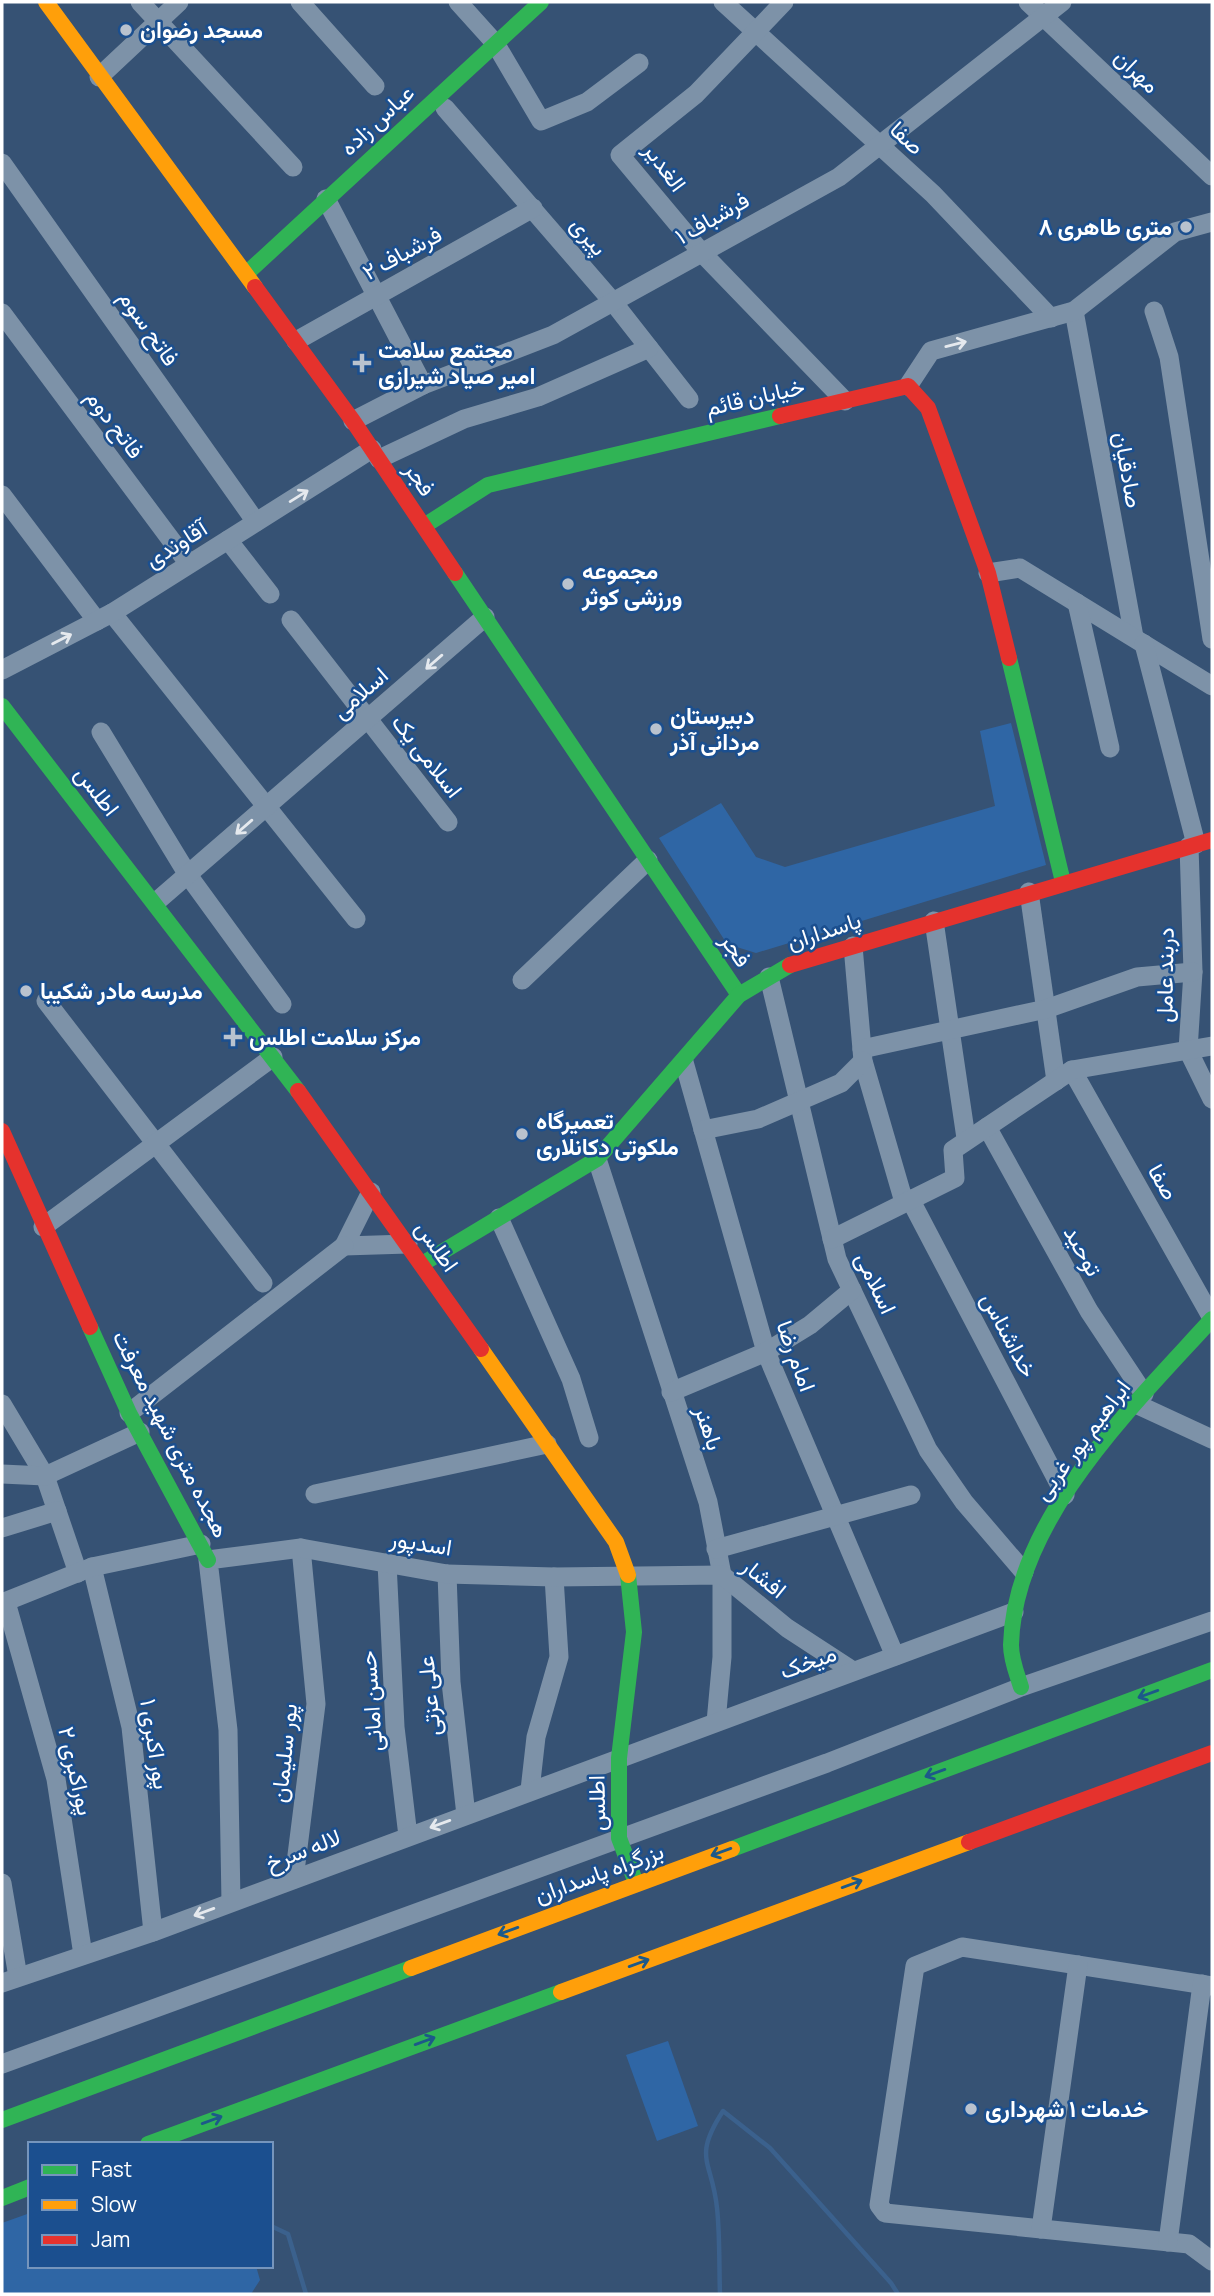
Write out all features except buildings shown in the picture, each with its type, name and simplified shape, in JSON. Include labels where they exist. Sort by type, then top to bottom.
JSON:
[{"type":"main road","name":"فجر","points":[[46,2],[353,421],[739,995]]},
{"type":"main road","name":"عباس زاده","points":[[247,273],[541,2]]},
{"type":"main road","name":"خیابان قائم","points":[[424,526],[488,485],[908,386]]},
{"type":"main road","points":[[908,386],[928,408],[988,573],[1063,882]]},
{"type":"main road","name":"اطلس","points":[[2,706],[156,902],[273,1057],[408,1244],[616,1542],[628,1576],[634,1632],[619,1758],[619,1838],[636,1883]]},
{"type":"main road","name":"پاسداران","points":[[422,1264],[597,1159],[684,1062],[739,995],[789,965],[1199,843]]},
{"type":"main road","name":"هجده متری شهید معرفت","points":[[2,1131],[129,1413],[205,1552]]},
{"type":"main road","name":"ابراهیم پور غربی","points":[[1021,1687],[1010,1647],[1014,1612],[1024,1572],[1065,1495],[1140,1399],[1212,1318]]},
{"type":"main road","name":"بزرگراه پاسداران","points":[[2,2120],[1212,1670]]},
{"type":"main road","points":[[153,2142],[1212,1752]]},
{"type":"main road","points":[[2,2198],[28,2188]]},
{"type":"street","points":[[140,2],[293,167]]},
{"type":"street","points":[[99,77],[179,2]]},
{"type":"street","points":[[300,2],[375,86]]},
{"type":"street","points":[[458,2],[495,43],[541,121],[587,102],[639,63]]},
{"type":"street","name":"صفا","points":[[723,2],[933,194],[1051,318]]},
{"type":"street","name":"الغدیر","points":[[784,2],[696,94],[620,155],[702,253],[845,401]]},
{"type":"street","name":"مهران","points":[[1028,2],[1212,176]]},
{"type":"street","name":"فرشباف ۱","points":[[353,421],[423,385],[553,335],[839,177],[1062,2]]},
{"type":"street","name":"پیری","points":[[445,108],[613,302],[689,399]]},
{"type":"street","name":"فاتح سوم","points":[[2,163],[256,522]]},
{"type":"street","points":[[326,199],[423,385]]},
{"type":"street","name":"فرشباف ۲","points":[[296,341],[533,208]]},
{"type":"street","points":[[908,386],[931,351],[1074,311],[1175,232],[1212,222]]},
{"type":"street","name":"صادقیان","points":[[1074,311],[1139,641],[1199,843]]},
{"type":"street","points":[[1154,312],[1169,357],[1212,639]]},
{"type":"street","name":"فاتح دوم","points":[[2,313],[189,564]]},
{"type":"street","name":"آقاوندی","points":[[2,670],[104,617],[256,522],[375,454],[464,419],[538,397],[649,348]]},
{"type":"street","points":[[2,495],[267,807],[356,919]]},
{"type":"street","points":[[228,540],[270,594]]},
{"type":"street","points":[[988,573],[1020,568],[1212,686]]},
{"type":"street","points":[[1077,603],[1110,748]]},
{"type":"street","name":"اسلامی","points":[[156,902],[485,617]]},
{"type":"street","name":"اسلامی یک","points":[[291,621],[448,822]]},
{"type":"street","points":[[101,732],[188,875],[282,1004]]},
{"type":"street","name":"دربند عامل","points":[[1199,843],[1188,1050],[1212,1099]]},
{"type":"street","points":[[522,980],[648,860]]},
{"type":"street","name":"صفا","points":[[1029,892],[1046,1009],[1064,1076],[1212,1318]]},
{"type":"street","points":[[934,921],[966,1138]]},
{"type":"street","name":"خداشناس","points":[[853,946],[863,1055],[907,1200],[1065,1495]]},
{"type":"street","points":[[703,1130],[758,1119],[841,1083],[863,1055],[950,1030],[1046,1009],[1137,977],[1193,972]]},
{"type":"street","name":"اسلامی","points":[[769,977],[837,1259],[928,1450],[964,1502],[1024,1572]]},
{"type":"street","points":[[46,1001],[262,1283]]},
{"type":"street","points":[[832,1238],[955,1178],[953,1150],[966,1138],[1064,1076],[1212,1046]]},
{"type":"street","points":[[43,1227],[273,1057]]},
{"type":"street","name":"امام رضا","points":[[684,1062],[766,1352],[895,1656]]},
{"type":"street","name":"توحید","points":[[987,1127],[1140,1399]]},
{"type":"street","name":"باهنر","points":[[597,1159],[708,1502],[722,1575],[722,1657],[716,1722]]},
{"type":"street","points":[[129,1413],[344,1246],[371,1192]]},
{"type":"street","points":[[499,1217],[571,1379],[589,1438]]},
{"type":"street","points":[[344,1246],[408,1244]]},
{"type":"street","points":[[671,1392],[766,1352],[810,1325],[852,1290]]},
{"type":"street","points":[[1140,1399],[1212,1439]]},
{"type":"street","name":"پور اکبری ۱","points":[[2,1404],[45,1476],[57,1511],[85,1570],[131,1727],[153,1932]]},
{"type":"street","points":[[2,1475],[45,1476],[140,1432]]},
{"type":"street","points":[[315,1494],[547,1444]]},
{"type":"street","points":[[716,1549],[911,1495]]},
{"type":"street","points":[[2,1528],[57,1511]]},
{"type":"street","name":"اسدپور","points":[[4,1602],[85,1570],[205,1552],[301,1548],[447,1573],[554,1577],[628,1576]]},
{"type":"street","name":"پور سلیمان","points":[[294,1879],[316,1704],[301,1548]]},
{"type":"street","name":"هجده متری شهید معرفت","points":[[205,1552],[228,1730],[232,1902]]},
{"type":"street","name":"حسن امانی","points":[[387,1563],[396,1727],[408,1836]]},
{"type":"street","name":"علی عزتی","points":[[447,1573],[451,1682],[466,1815]]},
{"type":"street","name":"افشار","points":[[628,1576],[722,1575],[787,1628],[853,1671]]},
{"type":"street","points":[[530,1790],[536,1737],[559,1657],[554,1577]]},
{"type":"street","name":"پوراکبری ۲","points":[[4,1602],[56,1779],[83,1955]]},
{"type":"street","name":"میخک","points":[[619,1758],[1014,1612]]},
{"type":"street","points":[[2,2064],[827,1763],[1021,1687],[1212,1621]]},
{"type":"street","name":"لاله سرخ","points":[[10,1980],[153,1932],[619,1758]]},
{"type":"street","points":[[2,1883],[10,1980]]},
{"type":"street","points":[[1168,2242],[1207,1985],[962,1948],[915,1966],[879,2205],[885,2213],[1168,2242],[1189,2244],[1212,2261]]},
{"type":"street","points":[[1041,2229],[1078,1965]]},
{"type":"shaded area","points":[[1011,723],[1046,865],[756,953],[727,944],[659,838],[721,803],[756,857],[785,867],[995,806],[980,731]]},
{"type":"shaded area","points":[[668,2041],[698,2126],[657,2141],[626,2055]]},
{"type":"shaded area","points":[[28,2214],[28,2268],[257,2268],[260,2280],[251,2294],[2,2294],[2,2223]]},
{"type":"waterway","points":[[720,2294],[717,2208],[706,2150],[708,2140],[723,2111],[770,2148],[898,2294]]},
{"type":"waterway","points":[[273,2227],[288,2234],[306,2294]]},
{"type":"traffic: fast","points":[[247,273],[541,2]]},
{"type":"traffic: fast","points":[[424,526],[488,485],[780,416]]},
{"type":"traffic: fast","points":[[455,573],[739,995]]},
{"type":"traffic: fast","points":[[1009,658],[1063,882]]},
{"type":"traffic: fast","points":[[2,706],[298,1091]]},
{"type":"traffic: fast","points":[[422,1264],[597,1159],[739,995],[790,965]]},
{"type":"traffic: fast","points":[[1021,1687],[1011,1645],[1017,1599],[1032,1554],[1055,1510],[1083,1468],[1147,1389],[1212,1319]]},
{"type":"traffic: fast","points":[[90,1327],[129,1413],[208,1560]]},
{"type":"traffic: fast","points":[[628,1575],[634,1632],[619,1758],[619,1838],[636,1883]]},
{"type":"traffic: fast","points":[[732,1849],[1212,1670]]},
{"type":"traffic: fast","points":[[2,2120],[411,1968]]},
{"type":"traffic: fast","points":[[153,2142],[561,1992]]},
{"type":"traffic: fast","points":[[2,2198],[28,2188]]},
{"type":"traffic: slow","points":[[46,2],[255,287]]},
{"type":"traffic: slow","points":[[481,1349],[616,1542],[628,1575]]},
{"type":"traffic: slow","points":[[561,1992],[969,1842]]},
{"type":"traffic: slow","points":[[411,1968],[732,1849]]},
{"type":"traffic: jam","points":[[255,287],[353,421],[455,573]]},
{"type":"traffic: jam","points":[[780,416],[908,386],[928,408],[988,573],[1009,658]]},
{"type":"traffic: jam","points":[[790,965],[1212,840]]},
{"type":"traffic: jam","points":[[298,1091],[481,1349]]},
{"type":"traffic: jam","points":[[2,1131],[90,1327]]},
{"type":"traffic: jam","points":[[969,1842],[1212,1753]]},
{"type":"place","name":"مسجد رضوان","points":[[126,30]]},
{"type":"place","name":"۸ متری طاهری","points":[[1186,227]]},
{"type":"place","name":"مجتمع سلامت امیر صیاد شیرازی","points":[[362,363]]},
{"type":"place","name":"مجموعه ورزشی کوثر","points":[[568,584]]},
{"type":"place","name":"دبیرستان مردانی آذر","points":[[656,729]]},
{"type":"place","name":"مدرسه مادر شکیبا","points":[[26,991]]},
{"type":"place","name":"مرکز سلامت اطلس","points":[[233,1037]]},
{"type":"place","name":"تعمیرگاه ملکوتی دکانلاری","points":[[522,1134]]},
{"type":"place","name":"خدمات ۱ شهرداری","points":[[971,2109]]}]
